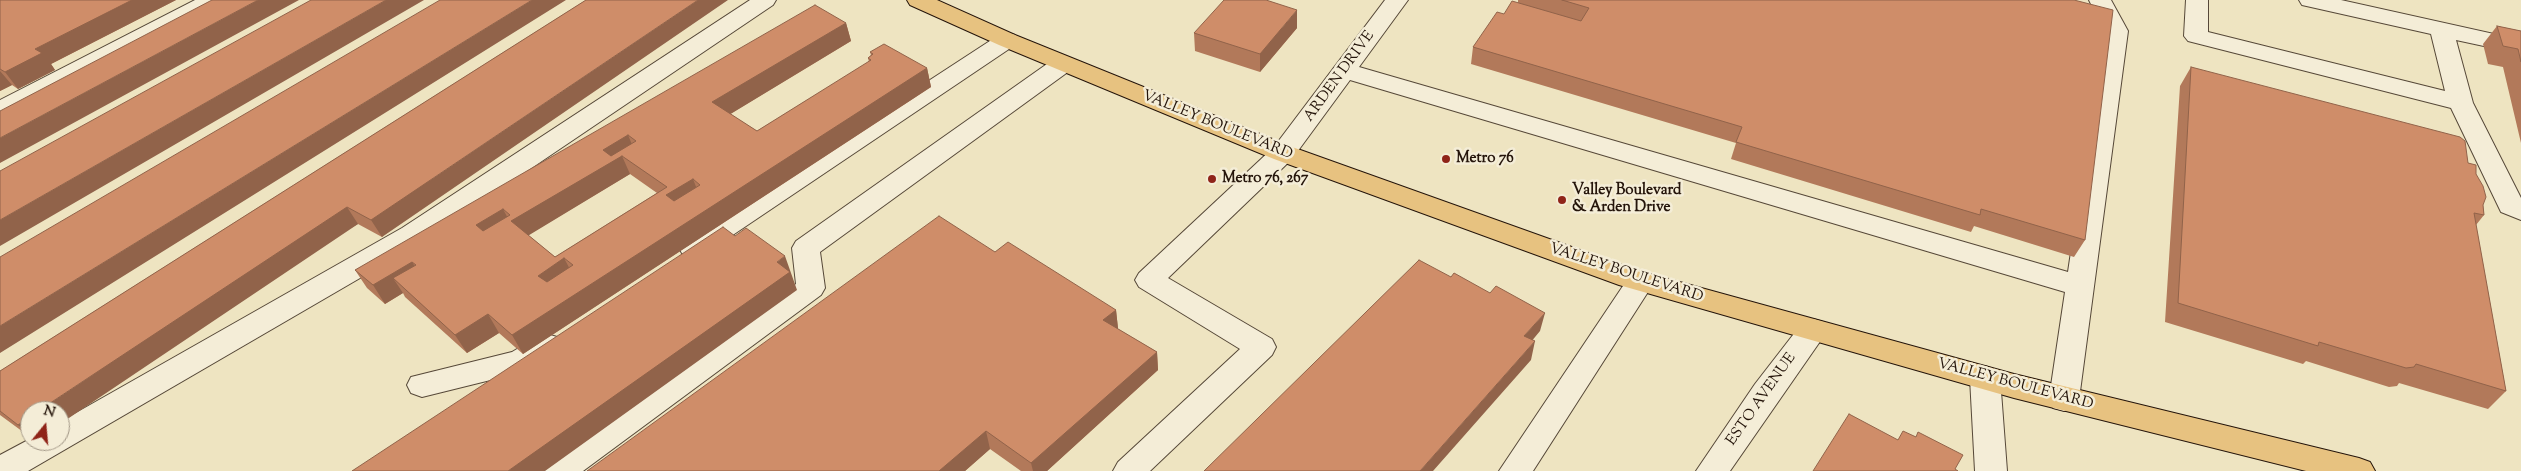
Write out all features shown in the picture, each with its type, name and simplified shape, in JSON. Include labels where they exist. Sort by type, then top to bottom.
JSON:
[{"type":"main road","name":"VALLEY BOULEVARD","points":[[918,0],[1063,64],[1283,153],[1641,281],[2064,399],[2359,471]]},
{"type":"street","points":[[0,110],[212,0]]},
{"type":"street","points":[[70,431],[412,235],[765,0]]},
{"type":"street","name":"ARDEN DRIVE","points":[[1128,471],[1261,347],[1149,280],[1283,153],[1397,0]]},
{"type":"street","points":[[2064,399],[2116,31],[2100,0]]},
{"type":"street","points":[[2197,0],[2196,36],[2461,102]]},
{"type":"street","points":[[2310,0],[2521,47]]},
{"type":"street","points":[[2439,29],[2442,33],[2461,102],[2511,206],[2521,211]]},
{"type":"street","points":[[669,264],[1007,40]]},
{"type":"street","points":[[559,471],[811,288],[806,248],[1063,64]]},
{"type":"street","points":[[1345,71],[2080,286]]},
{"type":"street","points":[[1515,471],[1641,281]]},
{"type":"street","points":[[422,385],[520,362],[570,330]]},
{"type":"street","name":"ESTO AVENUE","points":[[1712,471],[1766,392],[1813,330]]},
{"type":"street","points":[[1985,378],[1991,471]]},
{"type":"street","points":[[0,469],[2,470],[35,451]]},
{"type":"building","points":[[0,0],[132,0],[35,49],[42,53],[5,72],[0,69]]},
{"type":"building","points":[[212,0],[258,0],[0,138],[0,111]]},
{"type":"building","points":[[311,0],[386,0],[0,220],[0,171]]},
{"type":"building","points":[[440,0],[532,0],[0,326],[0,257]]},
{"type":"building","points":[[586,0],[698,0],[371,220],[347,207],[53,401],[20,401],[20,424],[18,425],[0,411],[0,371]]},
{"type":"building","points":[[1224,0],[1266,0],[1297,10],[1260,54],[1194,33]]},
{"type":"building","points":[[1562,0],[2074,0],[2113,10],[2085,240],[1981,209],[1980,215],[1736,142],[1742,127],[1473,47],[1497,12],[1504,14],[1512,1],[1581,21],[1589,8]]},
{"type":"building","points":[[815,5],[846,23],[712,102],[757,131],[871,60],[868,58],[873,54],[870,52],[884,44],[927,68],[512,335],[488,314],[455,335],[393,278],[416,265],[412,262],[373,285],[355,270]],"holes":[[[628,135],[636,141],[611,156],[603,150]],[[622,156],[667,187],[555,257],[511,221]],[[693,179],[700,185],[674,201],[666,195]],[[503,209],[510,215],[483,231],[476,225]],[[564,258],[573,265],[547,282],[538,276]]]},
{"type":"building","points":[[2497,26],[2521,31],[2521,62],[2518,49],[2503,46]]},
{"type":"building","points":[[2191,67],[2460,137],[2465,141],[2468,163],[2476,165],[2476,174],[2483,186],[2486,197],[2483,205],[2484,215],[2474,213],[2506,391],[2416,364],[2414,367],[2406,368],[2319,342],[2318,346],[2178,303]]},
{"type":"building","points":[[939,216],[995,252],[1008,242],[1116,310],[1103,320],[1157,352],[1031,463],[986,431],[939,471],[587,471]]},
{"type":"building","points":[[723,227],[735,236],[746,228],[785,256],[777,262],[790,272],[508,471],[352,471]]},
{"type":"building","points":[[1419,260],[1451,277],[1454,273],[1490,293],[1496,286],[1545,313],[1524,336],[1535,341],[1420,471],[1204,471]]},
{"type":"building","points":[[1849,414],[1898,440],[1903,431],[1916,437],[1918,432],[1963,455],[1955,469],[1958,471],[1813,471]]},
{"type":"place","name":"Metro 76","points":[[1446,159]]},
{"type":"place","name":"Metro 76, 267","points":[[1212,179]]},
{"type":"place","name":"Valley Boulevard & Arden Drive","points":[[1562,200]]}]
